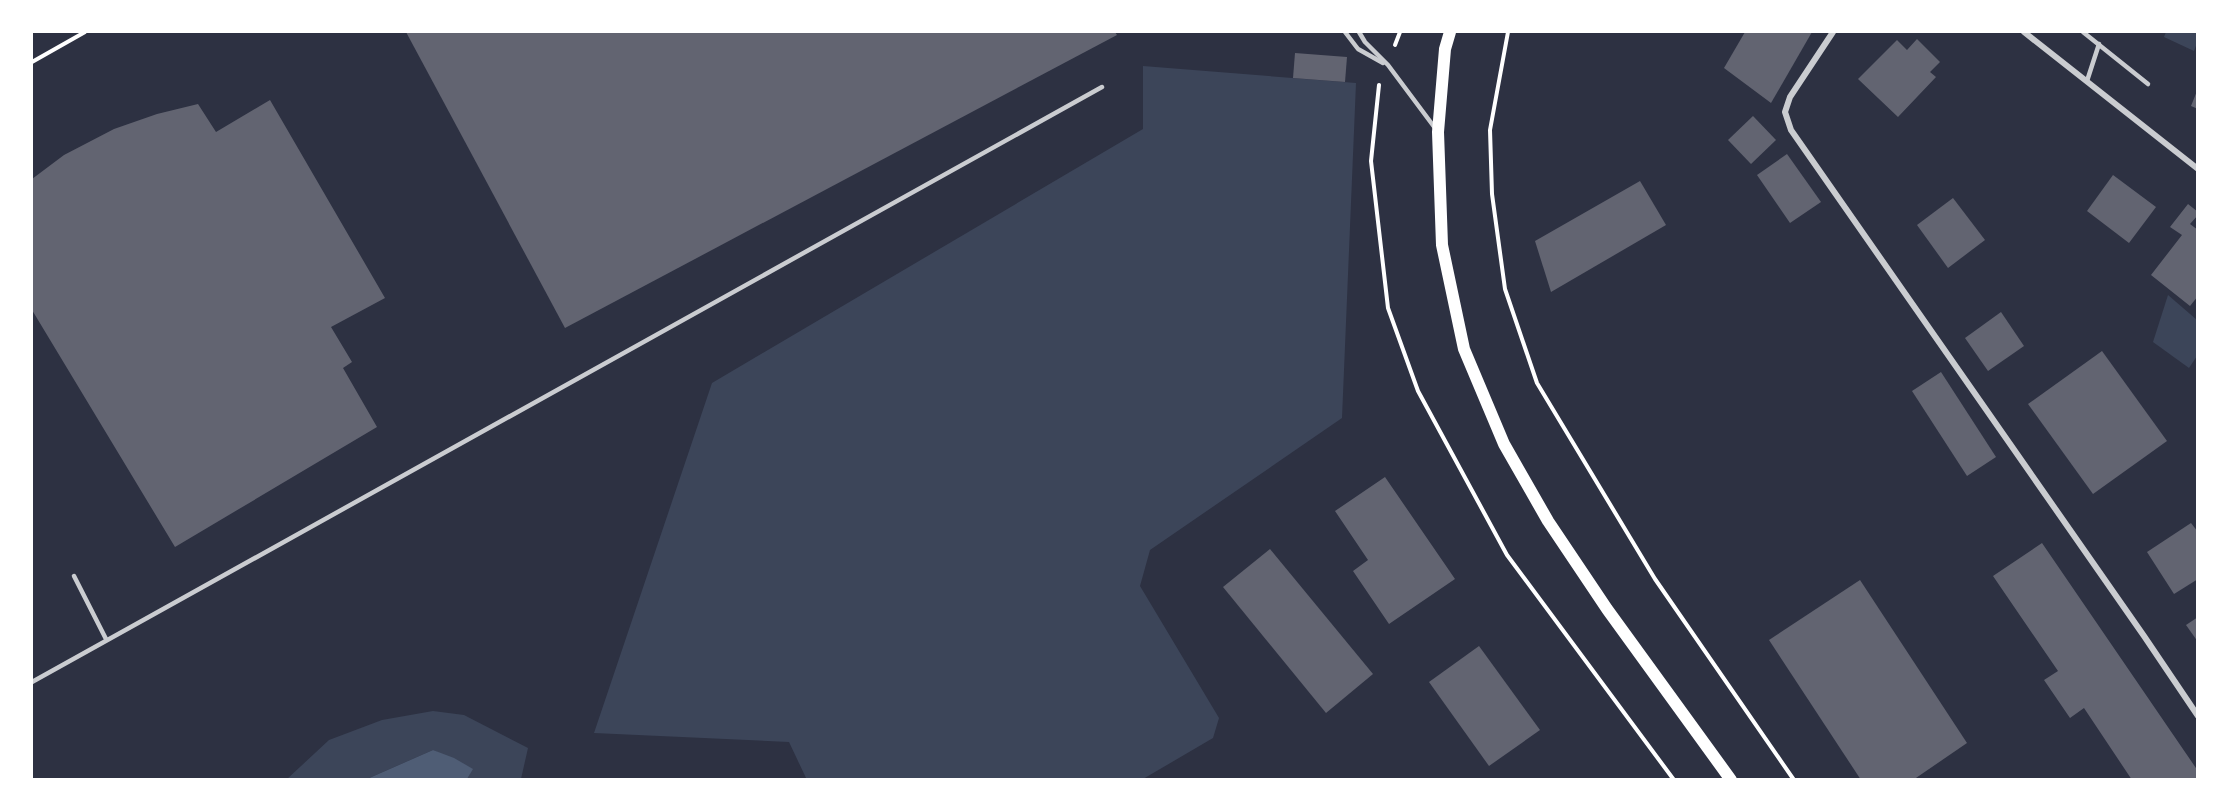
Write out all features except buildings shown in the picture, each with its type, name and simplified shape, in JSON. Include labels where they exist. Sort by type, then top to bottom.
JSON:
[{"type":"main road","points":[[1450,32],[1445,49],[1438,132],[1442,245],[1464,349],[1504,444],[1548,521],[1607,609],[1731,780]]},
{"type":"street","points":[[1833,32],[1790,97],[1785,112],[1791,130],[2198,716]]},
{"type":"street","points":[[2024,32],[2198,169]]},
{"type":"lane","points":[[1345,32],[1358,50],[1388,65]]},
{"type":"lane","points":[[1359,32],[1365,42],[1388,65],[1438,132]]},
{"type":"lane","points":[[2083,32],[2148,84]]},
{"type":"lane","points":[[2087,81],[2099,44]]},
{"type":"lane","points":[[32,682],[1102,87]]},
{"type":"lane","points":[[74,576],[106,639]]},
{"type":"path","points":[[32,62],[85,32]]},
{"type":"path","points":[[1508,32],[1490,130],[1492,194],[1505,290],[1537,383],[1654,579],[1794,780]]},
{"type":"path","points":[[1378,87],[1371,161],[1388,308],[1418,391],[1507,555],[1674,780]]},
{"type":"shaded area","points":[[2166,32],[2197,32],[2194,51],[2164,37]]},
{"type":"shaded area","points":[[1143,66],[1356,83],[1342,418],[1150,550],[1140,586],[1219,718],[1213,738],[1143,779],[807,780],[789,742],[594,733],[712,383],[1143,129]]},
{"type":"shaded area","points":[[2168,295],[2197,320],[2197,356],[2189,368],[2153,342]]},
{"type":"shaded area","points":[[433,711],[464,715],[528,748],[521,779],[467,779],[472,769],[433,750],[367,779],[286,780],[329,740],[382,720]]},
{"type":"shaded area","points":[[433,750],[473,769],[467,779],[367,779]]}]
